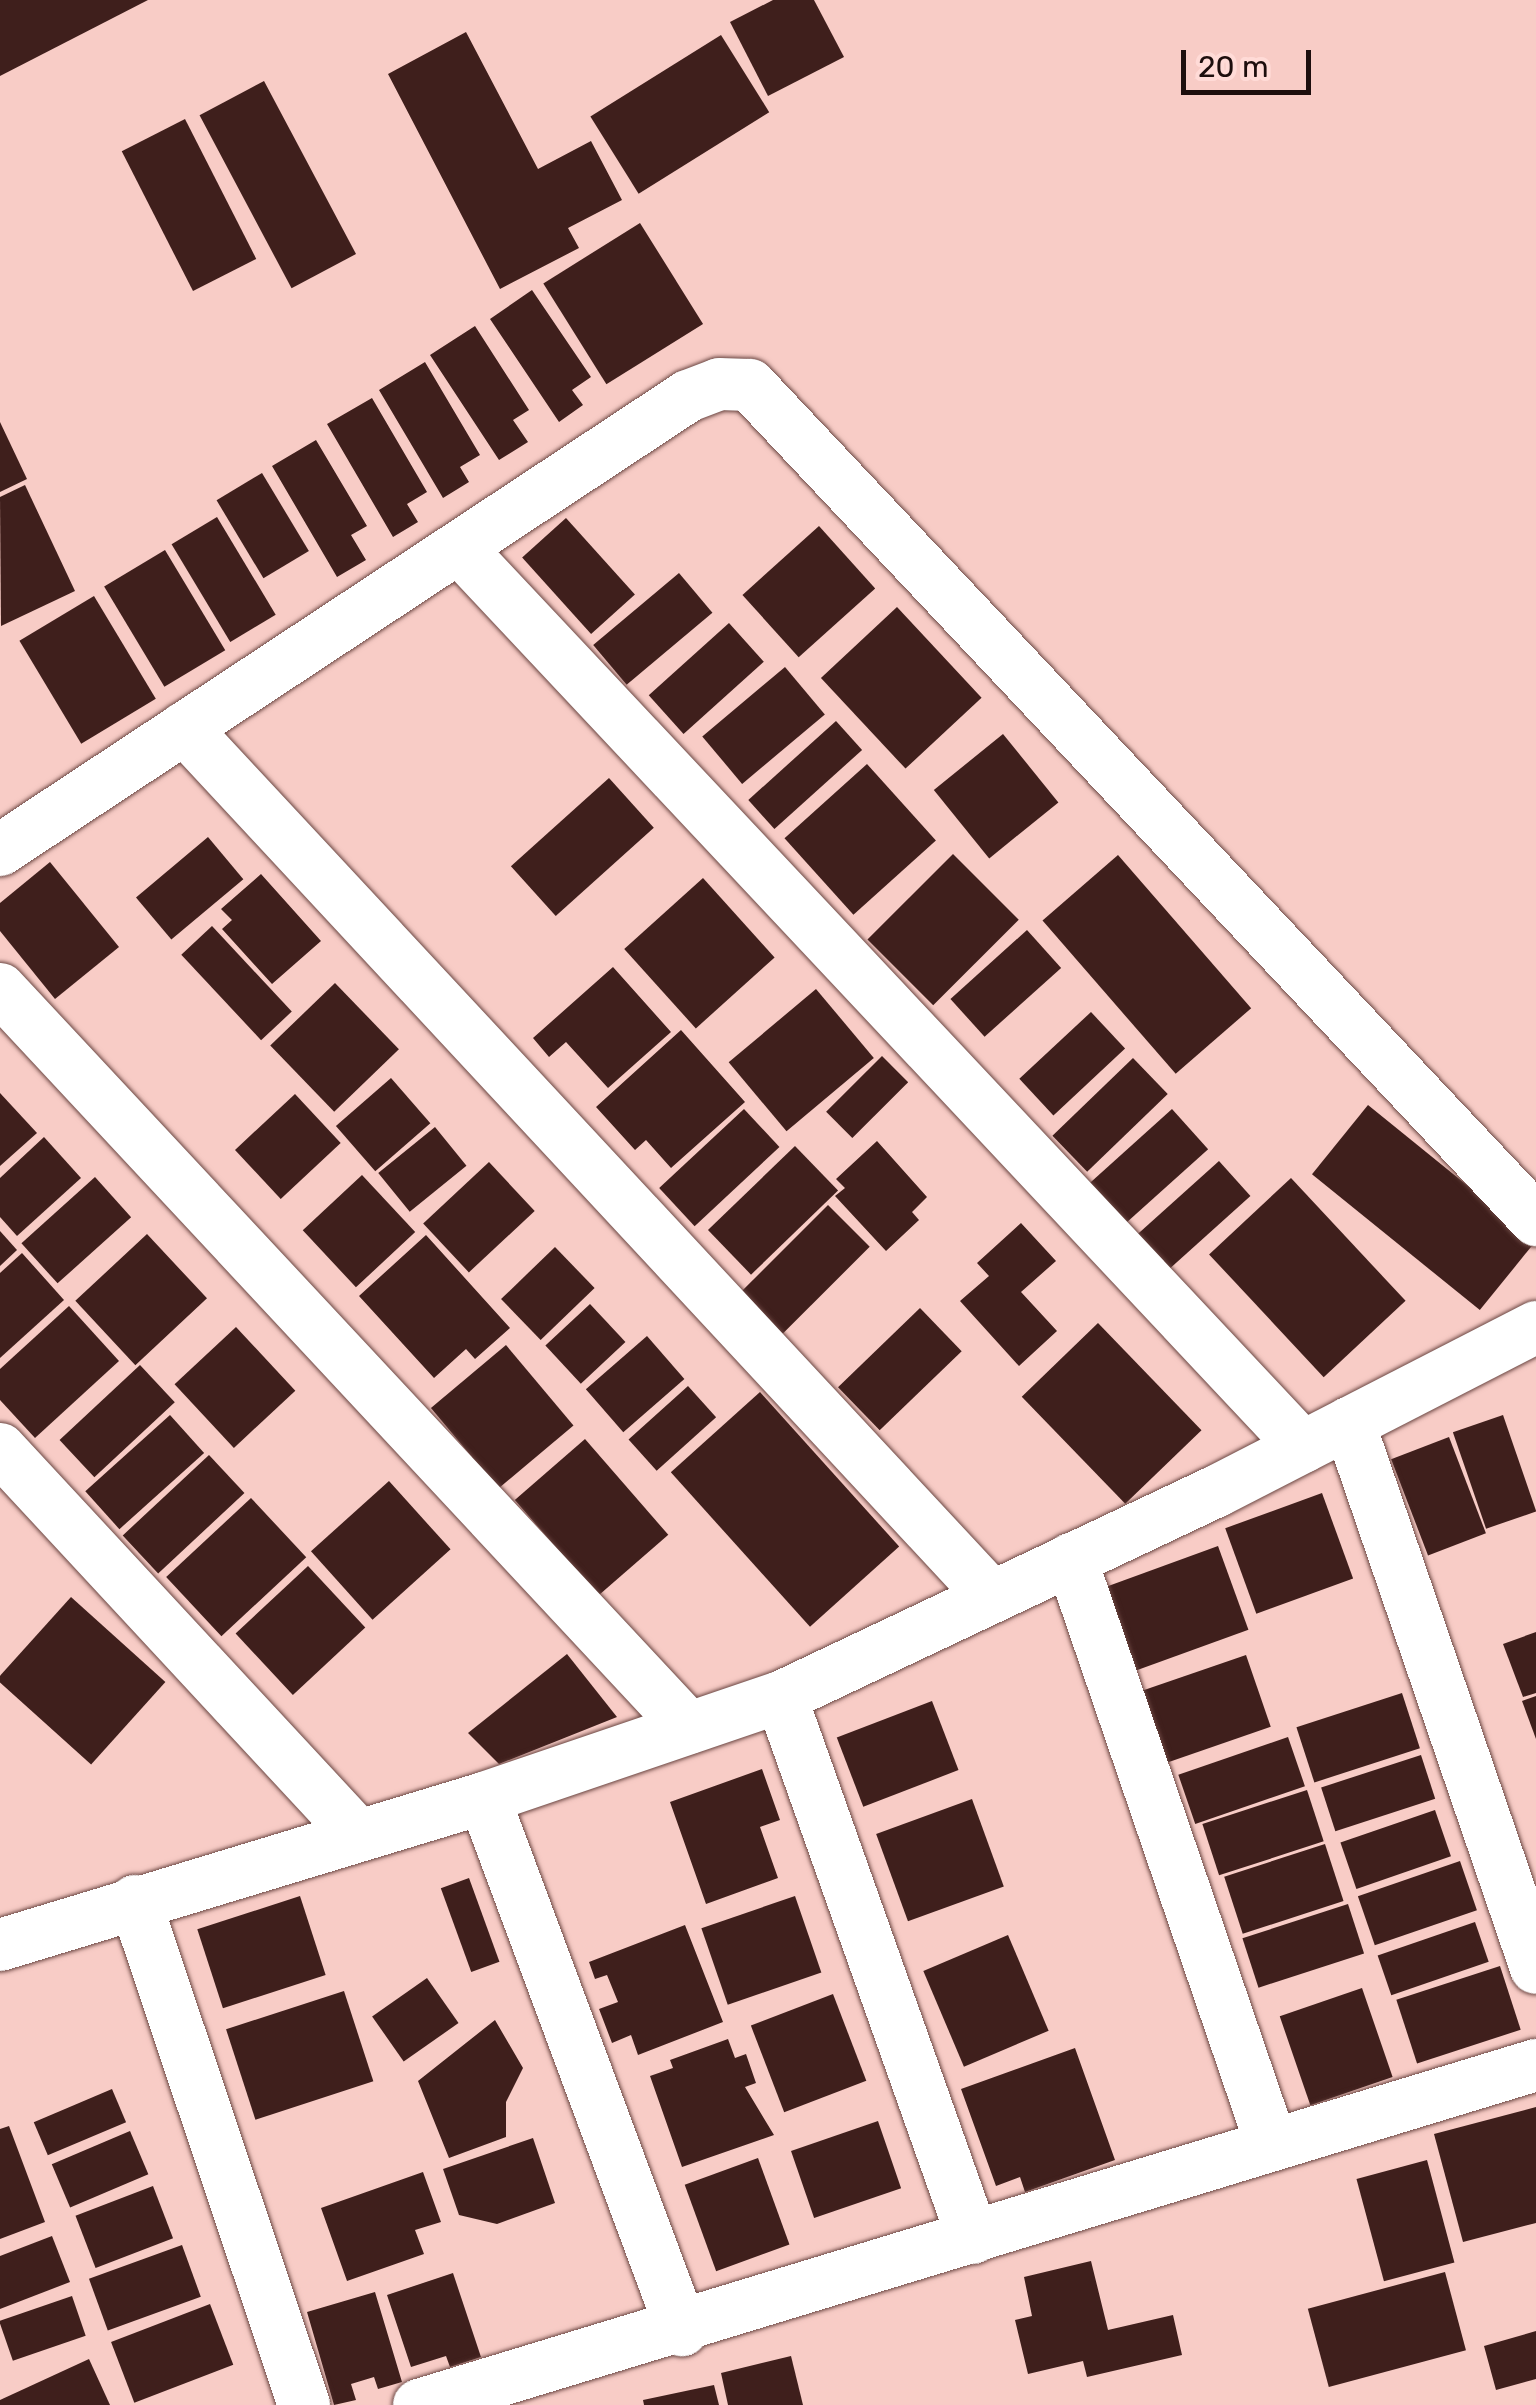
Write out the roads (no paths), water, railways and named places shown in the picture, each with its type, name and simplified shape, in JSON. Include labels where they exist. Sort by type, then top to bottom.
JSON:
[{"type":"street","points":[[0,850],[688,396],[720,384],[750,385],[1536,1220]]},
{"type":"street","points":[[459,548],[1303,1448]]},
{"type":"street","points":[[184,728],[992,1597]]},
{"type":"street","points":[[0,989],[689,1728]]},
{"type":"street","points":[[11,1926],[135,1901],[484,1798],[781,1697],[1303,1448],[1536,1326]]},
{"type":"street","points":[[1349,1423],[1536,1968]]},
{"type":"street","points":[[0,1449],[358,1835]]},
{"type":"street","points":[[1071,1559],[1271,2142]]},
{"type":"street","points":[[781,1697],[973,2238]]},
{"type":"street","points":[[484,1798],[682,2330]]},
{"type":"street","points":[[135,1901],[304,2405]]},
{"type":"street","points":[[418,2405],[682,2330],[1271,2142],[1536,2066]]}]
